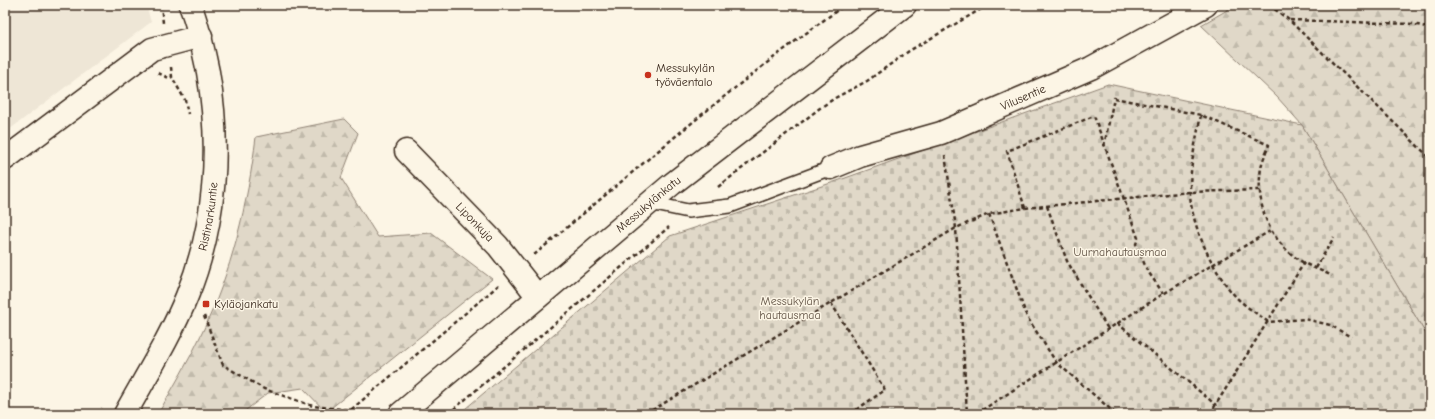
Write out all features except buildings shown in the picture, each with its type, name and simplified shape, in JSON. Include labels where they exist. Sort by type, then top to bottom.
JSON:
[{"type":"main road","name":"Ristinarkuntie","points":[[125,414],[187,296],[204,246],[209,224],[215,155],[213,103],[201,36],[190,5]]},
{"type":"main road","name":"Messukylänkatu","points":[[400,414],[650,203],[905,5]]},
{"type":"main road","name":"Vilusentie","points":[[831,168],[860,156],[941,133],[1091,68],[1206,5]]},
{"type":"main road","points":[[5,159],[152,49],[201,36]]},
{"type":"main road","name":"Liponkuja","points":[[406,151],[475,222],[517,270],[538,297]]},
{"type":"lane","points":[[650,203],[688,211],[730,206],[831,168]]},
{"type":"path","points":[[346,414],[660,149],[812,29],[845,5]]},
{"type":"path","points":[[1269,5],[1289,20],[1430,158]]},
{"type":"path","points":[[1289,20],[1413,24],[1430,28]]},
{"type":"path","points":[[172,77],[185,100],[188,115]]},
{"type":"path","points":[[1104,146],[1114,98],[1201,115],[1269,145],[1261,167],[1259,190],[1262,210],[1270,231],[1283,248],[1304,263],[1332,276]]},
{"type":"path","points":[[1201,115],[1192,157],[1190,192],[1198,230],[1212,265],[1237,298],[1268,322],[1305,319],[1330,325],[1352,337]]},
{"type":"path","points":[[1025,208],[1007,151],[1094,116],[1138,238],[1136,244],[1147,270],[1163,294]]},
{"type":"path","points":[[941,133],[956,228],[967,414]]},
{"type":"path","points":[[646,414],[956,228],[989,214],[1025,208],[1190,192],[1259,190]]},
{"type":"path","points":[[1047,206],[1067,261],[1108,329]]},
{"type":"path","points":[[989,214],[1027,317],[1056,362],[1116,414]]},
{"type":"path","points":[[976,414],[1163,294],[1270,231]]},
{"type":"path","points":[[1316,268],[1334,237]]},
{"type":"path","points":[[1210,414],[1304,263]]},
{"type":"path","points":[[831,303],[885,390],[850,414]]},
{"type":"path","points":[[202,312],[223,365],[271,391],[313,406],[351,410]]},
{"type":"path","points":[[1117,323],[1216,404]]},
{"type":"path","points":[[98,414],[106,401]]},
{"type":"shaded area","points":[[5,5],[146,5],[151,22],[5,133]]},
{"type":"green space","points":[[1236,5],[1430,5],[1430,341],[1302,125],[1277,97],[1201,25]]},
{"type":"green space","name":"Uurnahautausmaa","points":[[1108,84],[1302,125],[1430,341],[1430,414],[459,414],[670,236],[837,181]]},
{"type":"green space","points":[[344,119],[358,133],[341,178],[378,237],[431,233],[492,279],[326,412],[303,388],[268,393],[241,414],[158,414],[197,343],[222,287],[237,238],[243,212],[253,162],[256,137]]},
{"type":"place","name":"Messukylän työväentalo","points":[[648,75]]},
{"type":"place","name":"Kyläojankatu","points":[[206,304]]},
{"type":"park label","name":"Messukylän hautausmaa","points":[[790,308]]}]
